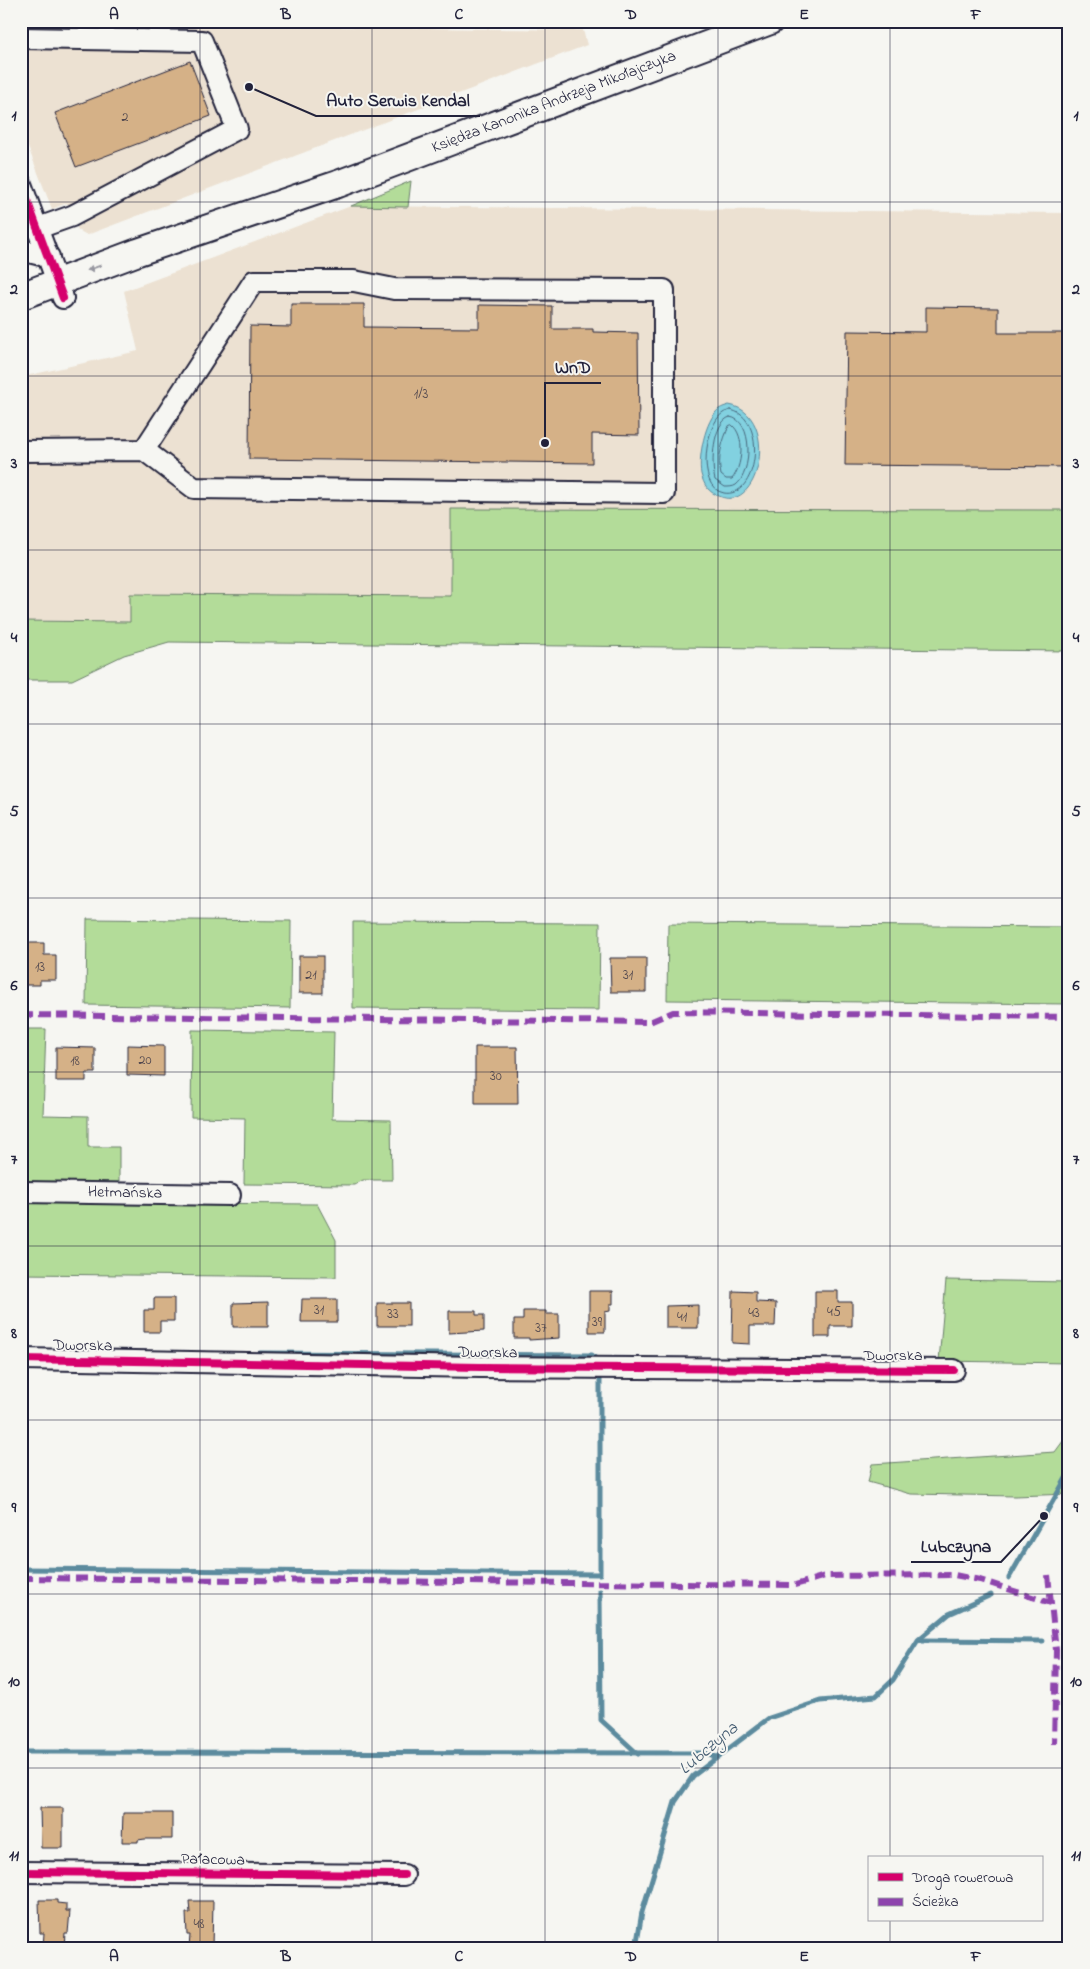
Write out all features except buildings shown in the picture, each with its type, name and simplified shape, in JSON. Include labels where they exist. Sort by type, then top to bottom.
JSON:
[{"type":"main road","name":"Księdza Kanonika Andrzeja Mikołajczyka","points":[[21,296],[61,290],[225,233],[338,184],[770,21]]},
{"type":"main road","name":"Księdza Kanonika Andrzeja Mikołajczyka","points":[[21,314],[61,290]]},
{"type":"street","points":[[21,38],[202,41],[237,129],[72,216],[38,228]]},
{"type":"street","points":[[21,184],[61,290]]},
{"type":"street","points":[[21,250],[48,257]]},
{"type":"street","points":[[21,451],[144,450],[194,488],[664,493],[664,290],[394,289],[354,281],[254,280],[144,450]]},
{"type":"street","name":"Hetmańska","points":[[21,1192],[230,1195]]},
{"type":"street","name":"Dworska","points":[[21,1358],[480,1367],[954,1370]]},
{"type":"street","name":"Pałacowa","points":[[21,1872],[404,1875]]},
{"type":"shaded area","points":[[21,23],[583,30],[587,45],[87,235],[78,230],[67,203],[52,209],[21,129]]},
{"type":"shaded area","points":[[351,206],[1069,213],[1069,513],[451,509],[451,596],[130,594],[130,622],[21,621],[21,377],[138,351],[124,291]]},
{"type":"green space","points":[[411,181],[408,207],[351,206]]},
{"type":"green space","points":[[451,509],[1069,510],[1069,651],[169,642],[124,655],[72,680],[21,680],[21,621],[130,622],[130,594],[451,596]]},
{"type":"green space","points":[[87,919],[291,921],[290,1008],[86,1005]]},
{"type":"green space","points":[[353,922],[600,923],[599,1010],[353,1008]]},
{"type":"green space","points":[[668,924],[1069,927],[1069,1004],[667,1000]]},
{"type":"green space","points":[[21,1029],[46,1029],[43,1115],[88,1116],[88,1147],[119,1147],[119,1183],[21,1183]]},
{"type":"green space","points":[[192,1030],[334,1032],[332,1119],[391,1120],[392,1180],[363,1180],[354,1185],[244,1184],[245,1118],[191,1117]]},
{"type":"green space","points":[[21,1202],[317,1204],[336,1240],[336,1277],[21,1274]]},
{"type":"green space","points":[[946,1280],[1069,1282],[1069,1363],[939,1361]]},
{"type":"green space","points":[[1069,1433],[1069,1494],[1015,1496],[911,1494],[868,1482],[872,1464],[1055,1452]]},
{"type":"water","points":[[729,405],[745,412],[755,425],[759,442],[759,461],[754,478],[745,491],[734,498],[719,496],[709,490],[704,482],[700,467],[704,439],[710,421],[719,409]]},
{"type":"waterway","points":[[260,1353],[592,1355],[598,1361]]},
{"type":"waterway","points":[[21,1569],[600,1574],[600,1379]]},
{"type":"waterway","name":"Lubczyna","points":[[1009,1578],[1069,1473]]},
{"type":"waterway","points":[[600,1591],[601,1720],[638,1754]]},
{"type":"waterway","name":"Lubczyna","points":[[636,1948],[642,1912],[675,1802],[693,1776],[769,1718],[820,1701],[876,1696],[893,1680],[918,1640],[949,1614],[991,1595]]},
{"type":"waterway","points":[[919,1640],[1043,1641]]},
{"type":"waterway","points":[[21,1752],[705,1753],[717,1757]]},
{"type":"marked path","points":[[21,1015],[650,1022],[673,1012],[1069,1017]]},
{"type":"marked path","points":[[21,1578],[795,1585],[825,1576],[954,1575],[980,1580],[1051,1603]]},
{"type":"marked path","points":[[1048,1575],[1056,1650],[1054,1744]]},
{"type":"cycle path","points":[[21,184],[63,298]]},
{"type":"cycle path","points":[[21,1359],[480,1367],[954,1370]]},
{"type":"cycle path","points":[[21,1872],[404,1875]]},
{"type":"place","name":"Auto Serwis Kendal","points":[[249,87]]},
{"type":"place","name":"WnD","points":[[545,443]]},
{"type":"place","name":"Lubczyna","points":[[1044,1516]]}]
